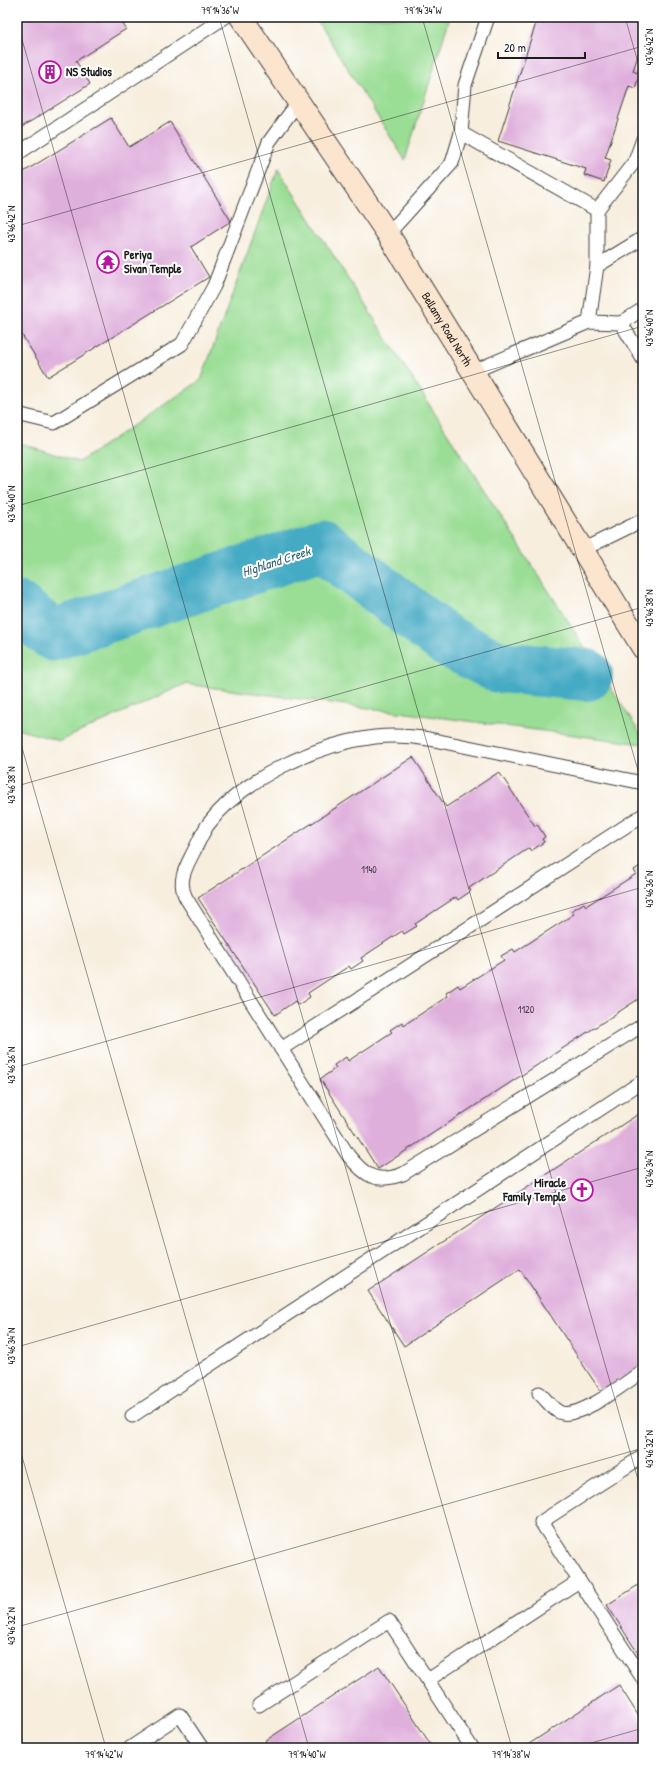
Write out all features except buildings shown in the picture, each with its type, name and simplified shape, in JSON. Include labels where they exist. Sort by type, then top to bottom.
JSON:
[{"type":"street","name":"Bellamy Road North","points":[[241,17],[388,234],[643,648]]},
{"type":"lane","points":[[17,154],[225,17]]},
{"type":"lane","points":[[388,234],[452,163],[461,133],[465,84],[488,17]]},
{"type":"lane","points":[[17,414],[54,423],[182,344],[214,286],[269,142],[299,101]]},
{"type":"lane","points":[[461,133],[598,210]]},
{"type":"lane","points":[[589,322],[598,266],[598,210],[635,161],[643,139]]},
{"type":"lane","points":[[598,266],[643,238]]},
{"type":"lane","points":[[472,372],[589,322],[621,323],[643,309]]},
{"type":"lane","points":[[621,323],[643,359]]},
{"type":"lane","points":[[582,550],[643,520]]},
{"type":"lane","points":[[643,783],[429,739],[397,736],[374,737],[338,746],[294,760],[258,780],[229,802],[206,827],[185,868],[181,882],[182,890],[281,1049],[352,1159],[363,1172],[372,1178],[381,1179],[402,1174],[643,1024]]},
{"type":"lane","points":[[281,1049],[643,815]]},
{"type":"lane","points":[[132,1416],[643,1081]]},
{"type":"lane","points":[[539,1392],[558,1411],[569,1413],[596,1402],[643,1371]]},
{"type":"lane","points":[[643,1456],[542,1522],[643,1679]]},
{"type":"lane","points":[[428,1680],[579,1581]]},
{"type":"lane","points":[[259,1705],[389,1621],[472,1748]]},
{"type":"lane","points":[[130,1748],[180,1714],[202,1748]]},
{"type":"green space","points":[[315,17],[450,17],[405,160]]},
{"type":"green space","points":[[278,169],[643,738],[643,744],[185,684],[60,741],[17,729],[17,442],[79,462],[201,380]]},
{"type":"waterway","name":"Highland Creek","points":[[17,607],[53,635],[322,545],[447,641],[498,667],[587,675]]},
{"type":"place","name":"NS Studios","points":[[50,72]]},
{"type":"place","name":"Periya Sivan Temple","points":[[108,262]]},
{"type":"place","name":"Miracle Family Temple","points":[[582,1190]]}]
